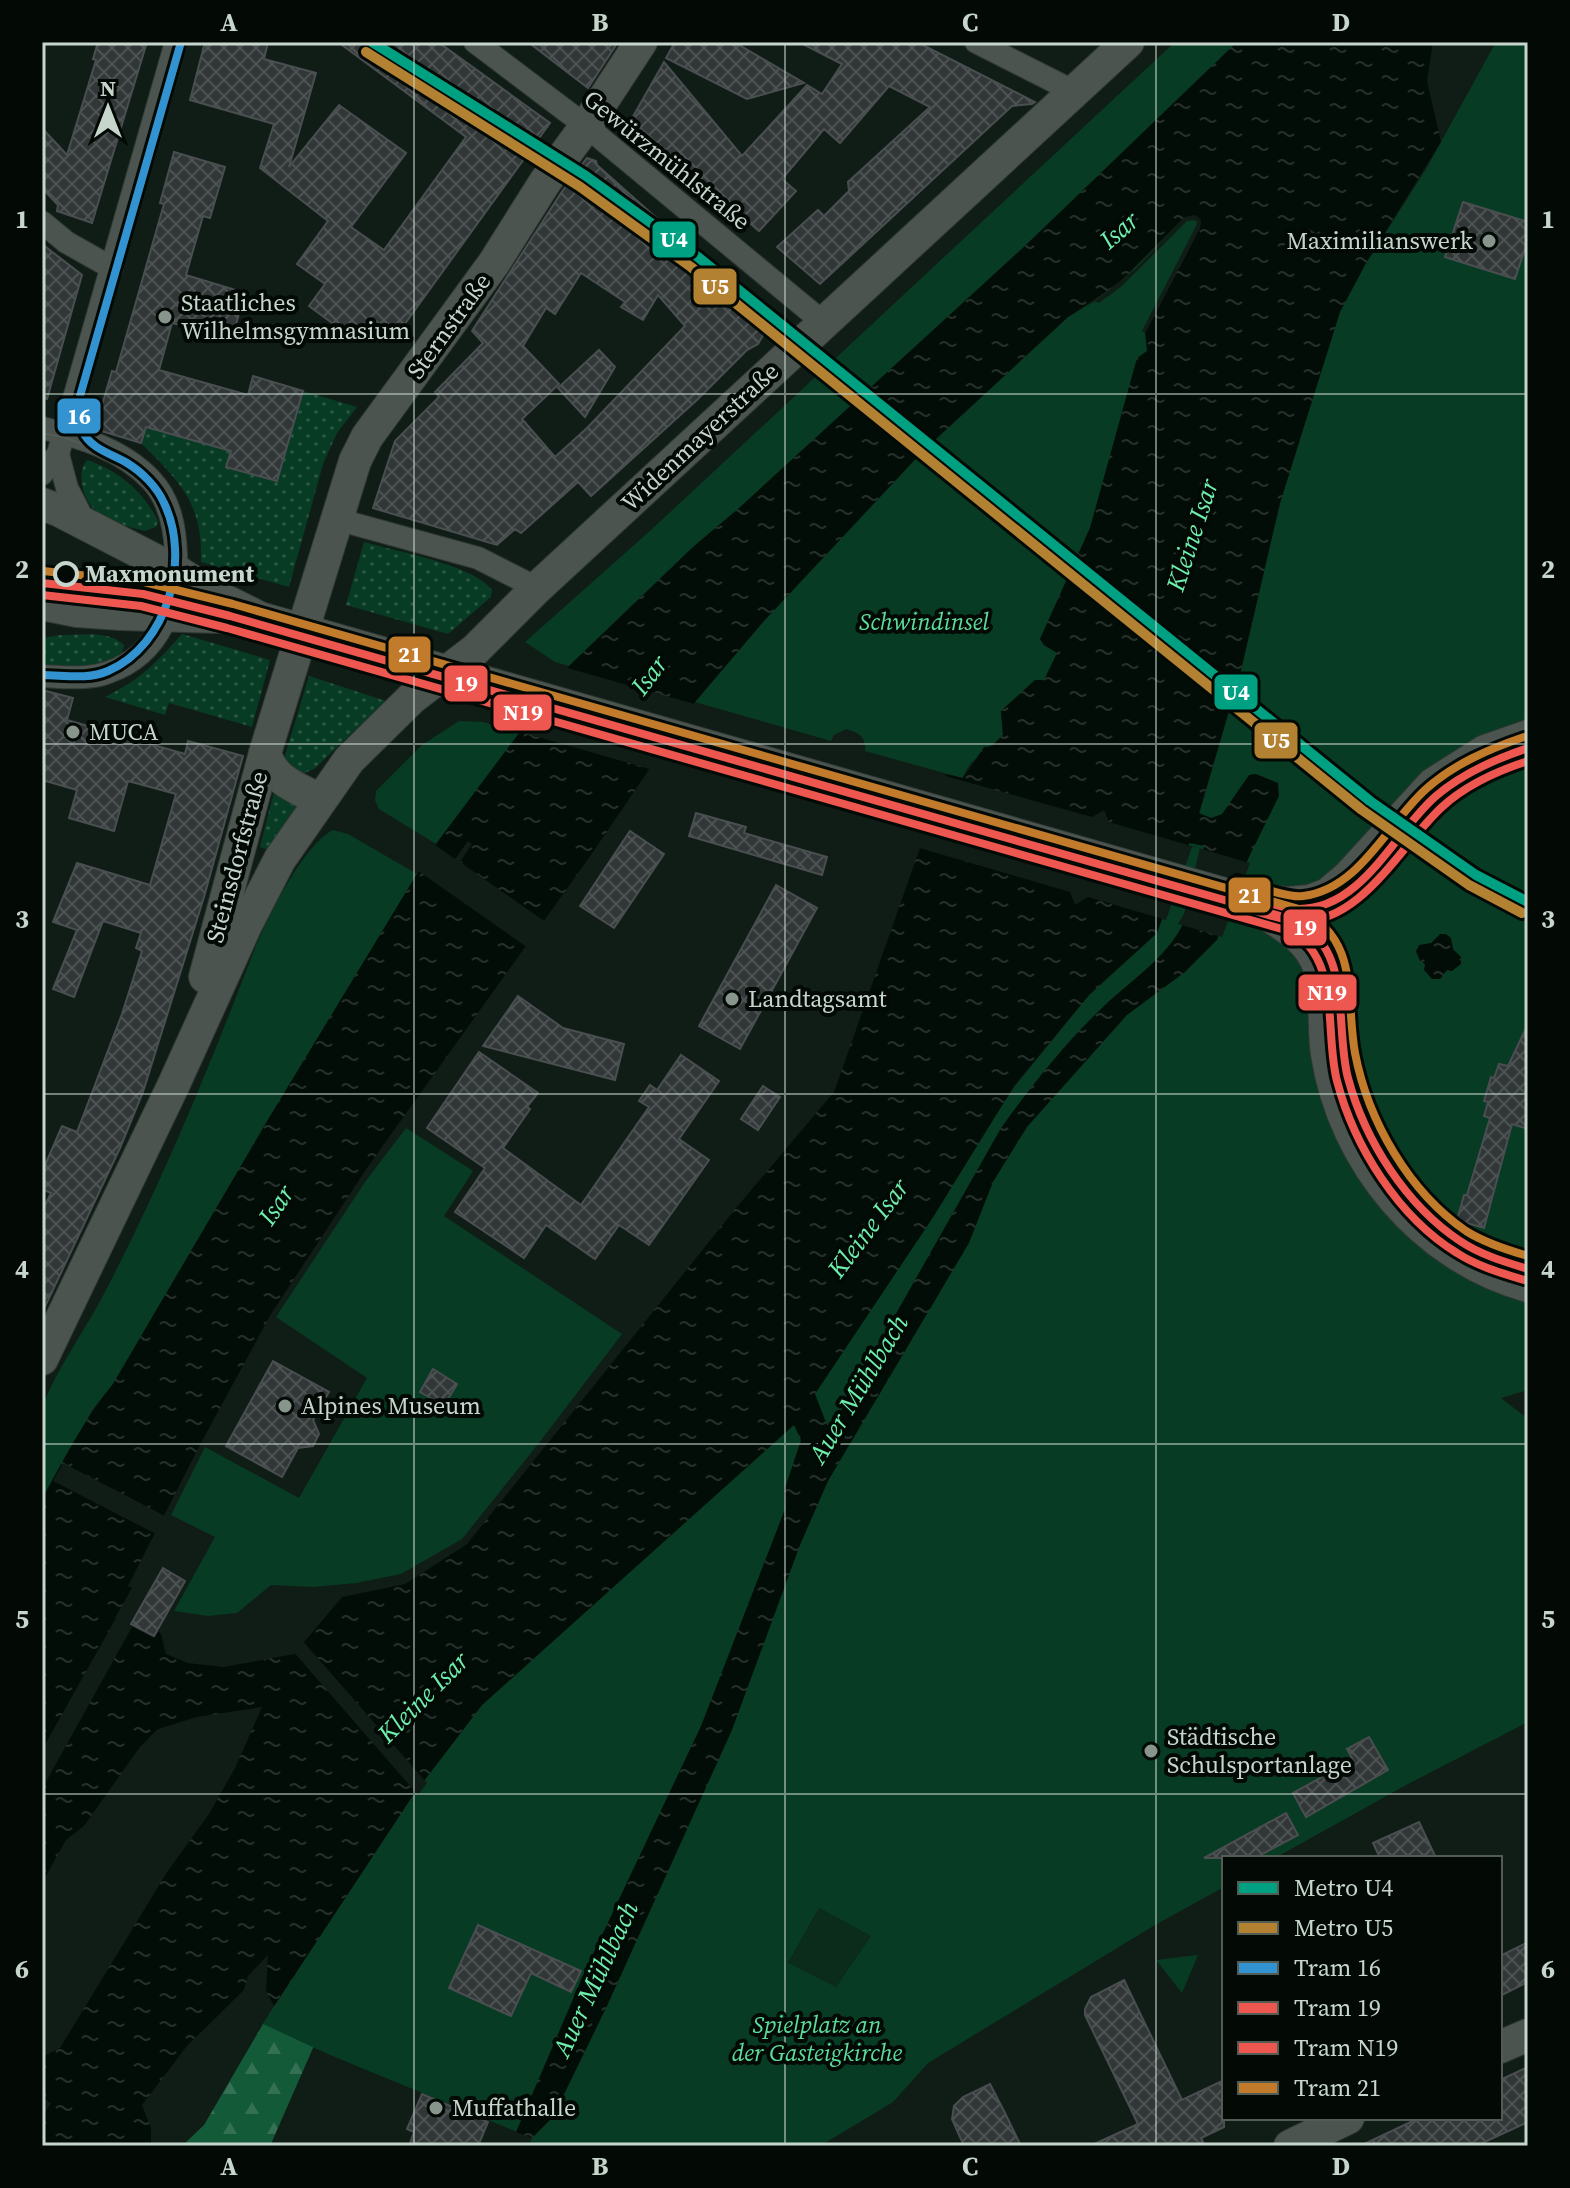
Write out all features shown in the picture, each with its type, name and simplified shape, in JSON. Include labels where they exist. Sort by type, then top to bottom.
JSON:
[{"type":"main road","name":"Sternstraße","points":[[303,630],[355,461],[367,437],[494,263],[641,42]]},
{"type":"main road","name":"Widenmayerstraße","points":[[449,671],[1128,42]]},
{"type":"main road","points":[[42,504],[178,572],[260,618],[1252,902],[1310,901],[1328,894],[1348,877],[1433,784],[1485,751],[1528,736]]},
{"type":"main road","points":[[45,608],[120,614],[260,618]]},
{"type":"main road","name":"Steinsdorfstraße","points":[[174,1084],[265,753],[303,630]]},
{"type":"main road","name":"Steinsdorfstraße","points":[[42,1359],[280,859],[349,760],[412,698],[449,671]]},
{"type":"main road","points":[[265,753],[272,771],[280,778],[320,800]]},
{"type":"main road","points":[[1252,902],[1283,925],[1314,956],[1321,973],[1324,1030],[1333,1081],[1354,1135],[1387,1192],[1402,1210],[1455,1255],[1486,1271],[1528,1286]]},
{"type":"main road","points":[[1502,2046],[1528,2035]]},
{"type":"main road","points":[[1290,2146],[1344,2120]]},
{"type":"street","points":[[42,474],[112,268],[176,42]]},
{"type":"street","name":"Gewürzmühlstraße","points":[[475,42],[586,126],[824,323]]},
{"type":"street","points":[[976,42],[1075,92]]},
{"type":"street","points":[[42,222],[66,242],[112,268]]},
{"type":"street","points":[[55,438],[67,488],[85,524]]},
{"type":"street","points":[[42,676],[81,677],[109,672],[149,647],[168,615],[178,572],[171,516],[154,483],[127,459],[55,438]]},
{"type":"street","points":[[336,519],[478,558],[537,588]]},
{"type":"shaded area","points":[[819,1908],[871,1936],[836,1987],[788,1964]]},
{"type":"green space","points":[[1175,42],[1237,42],[1026,245],[693,547],[569,666],[555,662],[525,642],[651,530]]},
{"type":"green space","name":"Spielplatz an der Gasteigkirche","points":[[1496,42],[1528,42],[1528,1390],[1501,1398],[1528,1419],[1528,1722],[1279,1856],[1222,1856],[1222,1888],[1155,1925],[928,2063],[893,2102],[820,2146],[529,2146],[532,2138],[263,2024],[414,1794],[482,1705],[664,1541],[981,1137],[1015,1086],[1089,995],[1157,933],[1195,828],[1241,670],[1280,503],[1340,311],[1365,265],[1426,169]],"holes":[[[819,1908],[871,1936],[836,1987],[788,1963]]]},
{"type":"green space","name":"Schwindinsel","points":[[1185,217],[1201,220],[1147,351],[1137,359],[1090,528],[1040,639],[1058,653],[1044,680],[1035,680],[1001,711],[1003,735],[970,764],[962,778],[865,751],[861,736],[846,729],[834,735],[831,741],[695,702],[763,622],[923,451],[1068,317],[1095,301]]},
{"type":"green space","points":[[303,391],[357,407],[337,433],[323,464],[289,587],[201,562],[201,542],[193,509],[178,482],[141,443],[146,427],[231,451],[227,467],[277,481]]},
{"type":"green space","points":[[87,460],[129,483],[152,510],[158,521],[156,527],[145,531],[114,522],[97,512],[85,495],[82,484],[82,472]]},
{"type":"green space","points":[[364,542],[469,573],[492,590],[491,597],[448,634],[346,605]]},
{"type":"green space","points":[[182,634],[270,660],[252,727],[169,703],[165,715],[105,697],[147,670]]},
{"type":"green space","points":[[103,635],[124,645],[121,654],[102,665],[42,668],[42,638]]},
{"type":"green space","points":[[309,676],[386,701],[314,769],[302,774],[283,762]]},
{"type":"green space","points":[[459,721],[483,722],[520,733],[436,844],[379,809],[375,800],[376,791],[422,745]]},
{"type":"green space","points":[[274,792],[301,805],[268,850],[260,847]]},
{"type":"green space","points":[[333,830],[348,834],[417,874],[113,1384],[93,1409],[42,1499],[44,1402],[99,1304],[146,1210],[274,909],[308,852]]},
{"type":"green space","points":[[406,1128],[473,1171],[444,1216],[622,1334],[462,1539],[401,1574],[313,1587],[271,1585],[237,1613],[208,1616],[174,1611],[215,1537],[171,1515],[205,1447],[299,1498],[367,1378],[276,1317],[365,1182]]},
{"type":"green space","points":[[414,1794],[342,2007],[313,2048],[270,2146],[182,2146],[204,2125],[263,2024]]},
{"type":"green space","points":[[1198,1955],[1182,1993],[1156,1960]]},
{"type":"water","points":[[1237,42],[1433,42],[1427,81],[1441,142],[1365,265],[1340,312],[1280,503],[1241,670],[1199,813],[1211,818],[1222,814],[1249,775],[1256,774],[1278,783],[1279,796],[1248,859],[1217,940],[1185,972],[1127,1015],[1027,1127],[993,1182],[969,1243],[828,1481],[800,1545],[732,1730],[607,2006],[553,2117],[532,2138],[516,2132],[585,1971],[701,1726],[785,1509],[784,1491],[801,1440],[794,1425],[482,1705],[414,1794],[274,2006],[266,1991],[268,1955],[248,1976],[244,1990],[187,2046],[142,2105],[151,2128],[151,2146],[42,2146],[42,2117],[51,2103],[42,2098],[42,2057],[60,2048],[167,1872],[209,1814],[235,1768],[262,1707],[197,1717],[158,1729],[140,1747],[84,1826],[66,1840],[42,1883],[42,1499],[436,844],[569,666],[693,547],[1026,245]],"holes":[[[1185,217],[1201,220],[1200,228],[1145,333],[1147,351],[1137,358],[1090,528],[1040,639],[1057,653],[1044,680],[1035,680],[1001,711],[1003,735],[992,746],[984,747],[963,778],[946,774],[834,1092],[736,1208],[467,1544],[405,1584],[342,1597],[294,1654],[224,1667],[188,1663],[166,1654],[160,1630],[154,1638],[115,1618],[132,1588],[128,1586],[201,1443],[271,1314],[367,1168],[591,855],[695,702],[763,622],[923,451],[1068,317],[1119,283]],[[1189,843],[1204,846],[1191,902],[1178,933],[1153,963],[1076,1035],[1001,1128],[838,1416],[836,1427],[829,1430],[815,1394],[932,1219],[1014,1086],[1089,995],[1157,933]]]},
{"type":"water","points":[[1440,934],[1451,938],[1453,949],[1461,957],[1461,964],[1452,971],[1447,970],[1440,979],[1432,979],[1424,970],[1425,964],[1420,961],[1416,951],[1419,945],[1431,943]]},
{"type":"pier","points":[[1195,215],[1201,220],[1200,228],[1145,333],[1142,331],[1196,226],[1194,220],[1187,221],[1122,286],[1099,303],[1095,301],[1135,269],[1185,217]]},
{"type":"pier","points":[[564,667],[698,705],[653,770],[517,731]]},
{"type":"pier","points":[[942,775],[1092,817],[1104,810],[1109,822],[1197,848],[1192,847],[1166,920],[1088,897],[1075,905],[1070,892],[916,847]]},
{"type":"pier","points":[[468,841],[472,844],[460,862],[547,923],[528,948],[417,870],[435,845],[455,859]]},
{"type":"pier","points":[[1200,848],[1250,863],[1222,937],[1178,924],[1184,914]]},
{"type":"pier","points":[[63,1463],[165,1516],[156,1534],[53,1481]]},
{"type":"pier","points":[[116,1618],[132,1627],[42,1789],[42,1750]]},
{"type":"pier","points":[[301,1639],[427,1783],[418,1795],[292,1650]]},
{"type":"building","points":[[98,42],[147,42],[92,223],[57,211],[58,205],[42,188],[42,128],[67,155],[96,60],[93,59]]},
{"type":"building","points":[[205,42],[268,42],[264,59],[316,73],[289,167],[339,105],[406,153],[351,227],[384,250],[466,137],[338,42],[438,42],[550,123],[396,336],[370,317],[354,339],[309,306],[325,284],[297,264],[328,221],[260,168],[274,124],[190,100]]},
{"type":"building","points":[[528,42],[618,42],[588,88]]},
{"type":"building","points":[[675,42],[734,42],[804,83],[747,99],[666,58]]},
{"type":"building","points":[[799,42],[917,42],[1035,102],[1012,106],[820,284],[777,247],[818,210],[824,216],[849,191],[848,182],[930,107],[889,86],[840,143],[824,129],[782,179],[796,191],[759,231],[631,120],[664,62],[742,156],[807,85],[822,94],[842,64]]},
{"type":"building","name":"Staatliches Wilhelmsgymnasium","points":[[174,152],[225,167],[210,218],[203,216],[186,275],[245,293],[232,338],[172,323],[159,370],[248,395],[253,376],[303,391],[277,481],[226,467],[231,451],[146,427],[141,443],[95,429],[112,371],[116,372],[164,204],[160,203]]},
{"type":"building","points":[[587,158],[596,161],[763,313],[766,330],[758,344],[747,350],[591,496],[578,482],[521,533],[515,529],[497,545],[373,508],[395,441],[439,397],[435,392],[483,343],[472,331]],"holes":[[[581,273],[625,302],[621,307],[643,320],[658,295],[685,326],[555,457],[522,419],[559,384],[523,346],[546,308],[555,314]]]},
{"type":"building","name":"Maximilianswerk","points":[[1463,202],[1528,222],[1528,239],[1515,279],[1445,257]]},
{"type":"building","points":[[42,244],[82,275],[47,399],[42,398]]},
{"type":"building","points":[[599,350],[615,367],[585,417],[558,388]]},
{"type":"building","points":[[42,690],[73,698],[67,720],[185,754],[188,741],[243,756],[204,897],[143,1092],[42,1313],[42,1211],[51,1193],[42,1189],[42,1172],[62,1126],[77,1132],[122,1014],[142,951],[136,948],[141,933],[103,921],[74,997],[53,989],[77,930],[53,922],[77,863],[150,885],[176,794],[128,781],[114,831],[69,818],[77,790],[42,780]]},
{"type":"building","points":[[696,813],[746,827],[744,833],[827,857],[822,875],[689,836]]},
{"type":"building","points":[[630,831],[664,854],[614,928],[580,906]]},
{"type":"building","points":[[776,885],[817,908],[740,1049],[699,1026]]},
{"type":"building","points":[[518,996],[563,1028],[624,1044],[615,1080],[483,1046]]},
{"type":"building","points":[[1528,1024],[1528,1129],[1512,1124],[1484,1228],[1457,1220],[1490,1118],[1484,1116],[1488,1102],[1484,1101],[1491,1077],[1494,1078],[1499,1064],[1508,1066]]},
{"type":"building","points":[[479,1052],[538,1093],[503,1148],[581,1205],[649,1107],[639,1101],[650,1085],[657,1090],[681,1055],[719,1081],[679,1139],[709,1160],[649,1245],[619,1225],[595,1259],[546,1225],[524,1258],[455,1212],[485,1168],[427,1128]]},
{"type":"building","points":[[763,1086],[780,1097],[758,1130],[741,1119]]},
{"type":"building","name":"Alpines Museum","points":[[273,1361],[329,1392],[313,1420],[319,1434],[313,1446],[298,1448],[282,1477],[226,1446]]},
{"type":"building","points":[[433,1369],[457,1384],[444,1406],[420,1392]]},
{"type":"building","points":[[163,1568],[185,1581],[154,1636],[131,1624]]},
{"type":"building","points":[[1369,1737],[1388,1770],[1306,1817],[1293,1793],[1353,1760],[1347,1749]]},
{"type":"building","points":[[1286,1813],[1298,1835],[1259,1856],[1204,1858]]},
{"type":"building","points":[[1419,1822],[1435,1856],[1379,1856],[1373,1843]]},
{"type":"building","points":[[478,1925],[581,1971],[571,1992],[531,1973],[511,2016],[449,1988]]},
{"type":"building","points":[[1528,1942],[1528,1982],[1502,1995],[1502,1955]]},
{"type":"building","points":[[1124,1980],[1182,2100],[1222,2081],[1224,2127],[1201,2138],[1205,2146],[1090,2146],[1138,2124],[1085,2015],[1091,1997]]},
{"type":"building","points":[[1528,2067],[1528,2122],[1476,2146],[1360,2146],[1415,2120],[1502,2120],[1502,2079]]},
{"type":"building","points":[[990,2084],[1021,2146],[964,2146],[952,2119],[954,2106],[963,2097]]},
{"type":"building","name":"Muffathalle","points":[[422,2094],[488,2122],[478,2146],[409,2146],[414,2132],[407,2129]]},
{"type":"tram line","name":"16","points":[[42,675],[92,675],[108,671],[129,659],[146,642],[169,598],[175,549],[172,525],[164,503],[138,471],[96,447],[87,438],[81,428],[79,410],[80,396],[181,42]]},
{"type":"tram line","points":[[42,433],[63,437],[114,456]]},
{"type":"tram line","points":[[173,535],[179,564],[189,582],[232,606]]},
{"type":"tram line","name":"21","points":[[43,571],[144,582],[233,604],[1299,909],[1319,922],[1332,936],[1341,953],[1361,1079],[1394,1153],[1426,1196],[1445,1215],[1488,1243],[1528,1256]]},
{"type":"tram line","name":"19","points":[[42,583],[143,594],[230,616],[1294,920],[1313,933],[1326,949],[1334,968],[1348,1078],[1365,1125],[1390,1170],[1422,1209],[1460,1241],[1485,1254],[1528,1269]]},
{"type":"tram line","name":"N19","points":[[42,595],[141,606],[227,628],[1289,931],[1306,943],[1317,958],[1328,997],[1337,1081],[1355,1130],[1381,1178],[1416,1220],[1457,1253],[1489,1269],[1524,1280]]},
{"type":"tram line","points":[[138,650],[159,627],[177,615],[199,611],[230,616]]},
{"type":"tram line","points":[[42,673],[56,675]]},
{"type":"tram line","name":"21","points":[[1237,880],[1296,896],[1323,891],[1357,868],[1412,803],[1437,780],[1472,758],[1524,737]]},
{"type":"tram line","name":"19","points":[[1234,892],[1292,908],[1322,906],[1360,882],[1436,796],[1457,780],[1528,748]]},
{"type":"tram line","name":"N19","points":[[1231,904],[1296,921],[1319,919],[1340,910],[1378,880],[1451,799],[1482,780],[1528,761]]},
{"type":"metro line","name":"U4","points":[[372,42],[586,176],[698,257],[1370,801],[1476,875],[1528,902]]},
{"type":"metro line","name":"U5","points":[[366,52],[579,186],[691,267],[1362,810],[1469,885],[1522,913]]},
{"type":"place","name":"Maximilianswerk","points":[[1489,241]]},
{"type":"place","name":"Staatliches Wilhelmsgymnasium","points":[[165,317]]},
{"type":"place","name":"Maxmonument","points":[[66,574]]},
{"type":"place","name":"MUCA","points":[[73,732]]},
{"type":"place","name":"Landtagsamt","points":[[732,999]]},
{"type":"place","name":"Alpines Museum","points":[[285,1406]]},
{"type":"place","name":"Städtische Schulsportanlage","points":[[1151,1751]]},
{"type":"place","name":"Muffathalle","points":[[436,2108]]},
{"type":"water label","name":"Isar","points":[[1119,230]]},
{"type":"water label","name":"Kleine Isar","points":[[1192,535]]},
{"type":"water label","name":"Isar","points":[[649,675]]},
{"type":"water label","name":"Isar","points":[[276,1205]]},
{"type":"water label","name":"Kleine Isar","points":[[868,1228]]},
{"type":"water label","name":"Auer Mühlbach","points":[[858,1389]]},
{"type":"water label","name":"Kleine Isar","points":[[423,1697]]},
{"type":"water label","name":"Auer Mühlbach","points":[[595,1979]]}]
